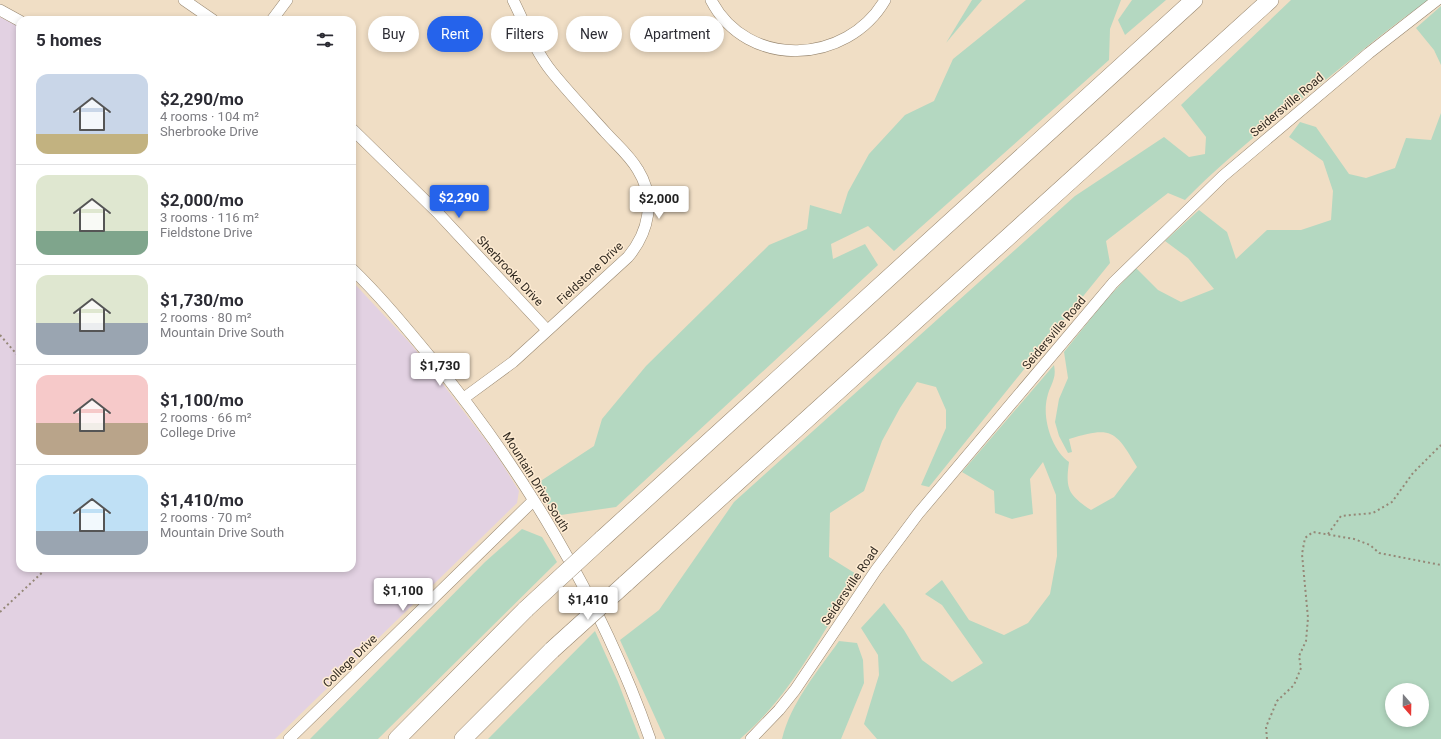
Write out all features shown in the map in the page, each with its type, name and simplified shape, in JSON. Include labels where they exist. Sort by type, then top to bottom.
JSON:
[{"type":"highway","points":[[396,739],[526,609],[1194,0]]},
{"type":"highway","points":[[463,739],[552,650],[624,584],[1270,0]]},
{"type":"street","points":[[184,0],[207,16]]},
{"type":"street","points":[[275,16],[287,0]]},
{"type":"street","name":"Fieldstone Drive","points":[[464,398],[513,362],[616,268],[638,245],[645,231],[647,220],[648,191],[642,176],[632,161],[550,71],[538,52],[513,0]]},
{"type":"street","points":[[711,0],[720,14],[731,25],[753,40],[776,49],[800,51],[825,48],[848,38],[870,20],[886,0]]},
{"type":"street","name":"Seidersville Road","points":[[752,739],[794,690],[876,570],[918,514],[1113,283],[1224,176],[1369,53],[1437,0]]},
{"type":"street","points":[[0,10],[16,19]]},
{"type":"street","name":"Sherbrooke Drive","points":[[356,132],[427,202],[547,330]]},
{"type":"street","name":"Mountain Drive South","points":[[356,273],[401,322],[464,398],[506,458],[588,595],[621,665],[650,739]]},
{"type":"street","name":"College Drive","points":[[289,739],[533,501]]},
{"type":"path","points":[[0,335],[16,353]]},
{"type":"path","points":[[1328,534],[1341,516],[1373,513],[1392,502],[1413,473],[1441,445]]},
{"type":"path","points":[[1267,739],[1266,727],[1277,701],[1294,684],[1301,668],[1299,656],[1306,641],[1308,618],[1302,554],[1305,538],[1313,532],[1354,539],[1370,545],[1379,553],[1441,565]]},
{"type":"path","points":[[0,612],[42,572]]},
{"type":"shaded area","points":[[0,17],[16,25],[16,572],[356,572],[356,285],[409,342],[436,375],[496,454],[519,491],[517,503],[275,739],[0,739]]},
{"type":"green space","points":[[972,0],[982,0],[946,43]]},
{"type":"green space","points":[[1026,0],[1121,0],[1110,29],[1109,60],[894,251],[868,226],[831,244],[833,259],[865,244],[878,265],[616,507],[554,516],[536,484],[594,446],[602,419],[646,366],[769,245],[807,229],[810,205],[841,214],[848,192],[869,154],[905,115],[934,101],[953,59]]},
{"type":"green space","points":[[1132,0],[1166,0],[1125,35],[1118,20]]},
{"type":"green space","points":[[1291,0],[1430,0],[1391,28],[1273,122],[1219,167],[1185,200],[1168,193],[1106,241],[1110,263],[929,487],[921,485],[946,428],[946,410],[936,387],[917,382],[900,408],[882,441],[864,491],[830,513],[829,557],[861,577],[791,682],[759,721],[740,739],[665,739],[620,640],[659,610],[734,502],[1075,196],[1164,137],[1189,157],[1205,154],[1206,137],[1181,105]]},
{"type":"green space","points":[[1441,6],[1441,65],[1434,50],[1416,28]]},
{"type":"green space","points":[[1441,113],[1441,739],[877,739],[864,724],[879,675],[878,655],[861,628],[884,603],[904,630],[922,660],[952,682],[983,663],[942,605],[925,594],[942,580],[969,620],[1004,635],[1028,623],[1050,594],[1057,556],[1056,495],[1043,462],[1030,479],[1033,514],[1012,519],[995,513],[994,491],[962,472],[1054,365],[1055,375],[1048,393],[1046,406],[1047,424],[1053,442],[1063,457],[1069,462],[1068,486],[1073,496],[1091,510],[1114,497],[1137,467],[1117,438],[1104,432],[1069,439],[1072,452],[1068,453],[1059,436],[1055,422],[1059,399],[1068,378],[1064,352],[1105,301],[1136,268],[1158,290],[1181,302],[1214,289],[1188,258],[1165,241],[1199,210],[1227,232],[1236,259],[1267,230],[1301,230],[1331,220],[1333,191],[1323,161],[1289,137],[1300,122],[1316,127],[1349,174],[1366,178],[1395,168],[1406,138],[1431,140]]},
{"type":"green space","points":[[522,529],[542,537],[557,562],[378,739],[310,739],[485,562]]},
{"type":"green space","points":[[595,631],[618,682],[640,739],[488,739]]},
{"type":"green space","points":[[839,641],[857,643],[863,660],[864,683],[841,739],[782,739],[786,725],[798,700]]}]
